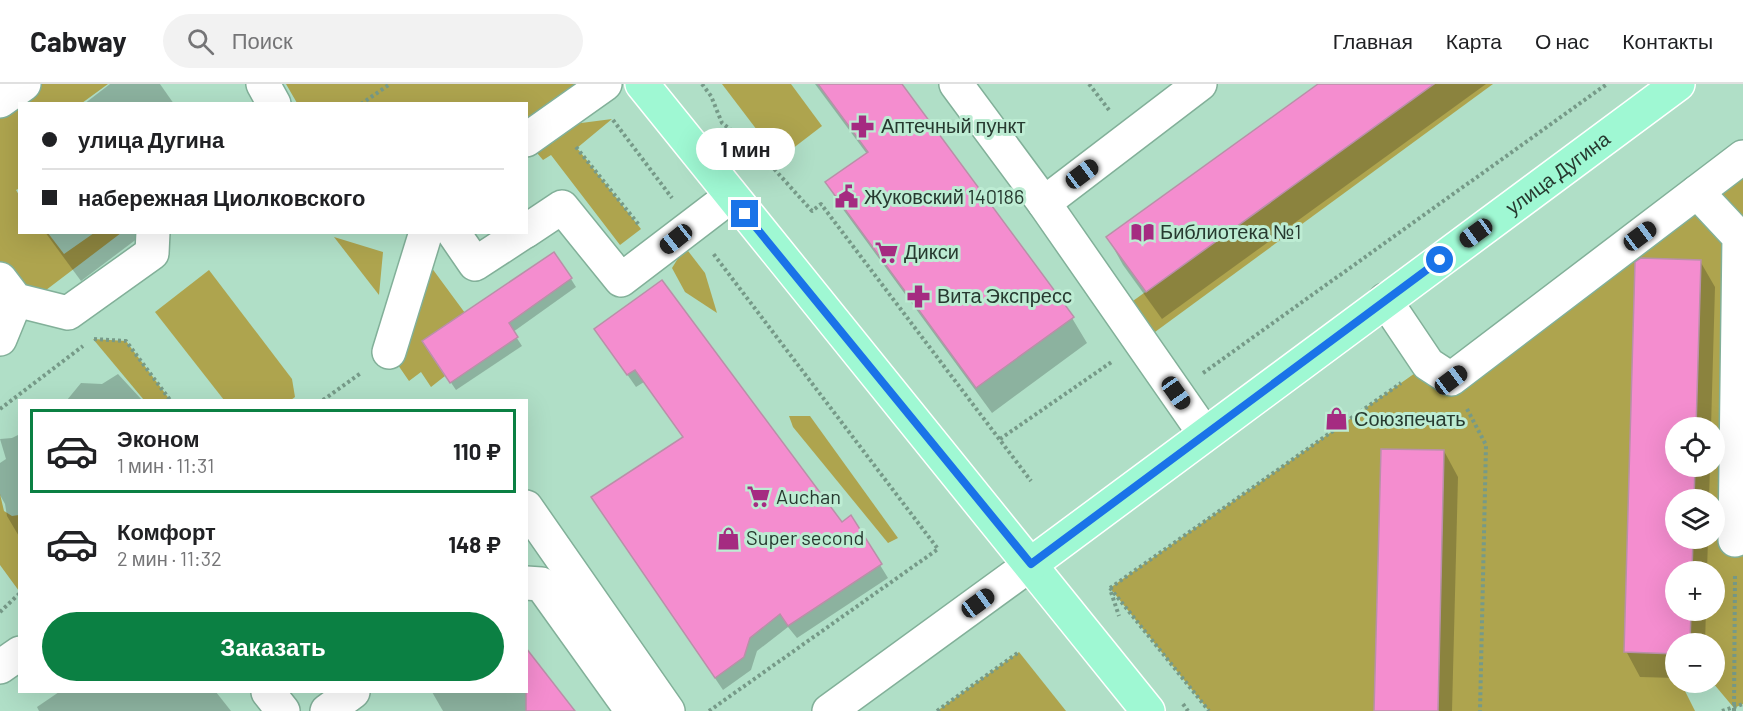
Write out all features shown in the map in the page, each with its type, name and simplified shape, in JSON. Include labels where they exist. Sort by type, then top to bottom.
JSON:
[{"type":"main road","points":[[642,84],[1148,711]]},
{"type":"main road","name":"улица Дугина","points":[[1031,564],[1204,433],[1678,84]]},
{"type":"street","points":[[0,101],[24,84]]},
{"type":"street","points":[[263,84],[273,102]]},
{"type":"street","points":[[956,84],[1044,202],[1204,433]]},
{"type":"street","points":[[1044,202],[1200,84]]},
{"type":"street","points":[[528,139],[599,89]]},
{"type":"street","points":[[1385,300],[1428,363],[1451,380],[1743,157]]},
{"type":"street","points":[[1697,192],[1739,237],[1735,540]]},
{"type":"street","points":[[528,230],[562,207],[621,280],[731,196]]},
{"type":"street","points":[[0,339],[8,289],[68,313],[152,253],[153,234]]},
{"type":"street","points":[[389,352],[425,234]]},
{"type":"street","points":[[454,234],[475,264],[522,234]]},
{"type":"street","points":[[528,510],[668,711]]},
{"type":"street","name":"улица Дугина","points":[[829,711],[1031,564]]},
{"type":"street","points":[[528,583],[541,584],[632,711]]},
{"type":"street","points":[[0,668],[18,654]]},
{"type":"street","points":[[269,693],[283,711]]},
{"type":"street","points":[[327,711],[352,693]]},
{"type":"path","points":[[364,102],[390,84]]},
{"type":"path","points":[[702,84],[711,96],[722,123],[758,151],[812,211],[821,204],[1031,481]]},
{"type":"path","points":[[1176,393],[1607,84]]},
{"type":"path","points":[[599,89],[693,226],[938,549],[709,711]]},
{"type":"path","points":[[554,121],[660,252]]},
{"type":"path","points":[[0,409],[93,339],[126,341],[169,399]]},
{"type":"path","points":[[1000,439],[1140,343]]},
{"type":"path","points":[[324,399],[389,352]]},
{"type":"path","points":[[1451,380],[1486,445],[1480,709],[1488,711]]},
{"type":"path","points":[[1734,710],[1735,540]]},
{"type":"path","points":[[1110,588],[1209,711]]},
{"type":"path","points":[[0,612],[18,595]]},
{"type":"path","points":[[937,711],[1019,652]]},
{"type":"path","points":[[1722,711],[1734,710],[1743,704]]},
{"type":"shaded area","points":[[24,84],[108,84],[83,102],[18,102],[18,189],[16,190],[18,193],[18,234],[49,234],[64,254],[93,234],[120,234],[29,303],[0,279],[0,101]]},
{"type":"shaded area","points":[[286,84],[585,84],[528,139],[528,102],[296,102]]},
{"type":"shaded area","points":[[722,84],[791,84],[822,126],[779,159]]},
{"type":"shaded area","points":[[1434,84],[1493,84],[1140,343],[1119,311]]},
{"type":"shaded area","points":[[612,119],[577,148],[641,229],[620,245],[551,155],[543,160],[532,147],[558,126]]},
{"type":"shaded area","points":[[1743,157],[1743,704],[1734,708],[1721,693],[1725,693],[1725,633],[1690,633],[1691,621],[1725,621],[1725,561],[1692,561],[1693,549],[1725,549],[1725,489],[1694,489],[1695,477],[1725,477],[1725,417],[1696,417],[1701,260],[1636,258],[1624,651],[1665,654],[1665,693],[1686,693],[1695,711],[1438,711],[1444,450],[1381,449],[1374,711],[1209,711],[1110,588],[1428,364],[1451,379]]},
{"type":"shaded area","points":[[334,237],[383,252],[379,295]]},
{"type":"shaded area","points":[[685,247],[705,273],[717,313],[685,292],[672,268]]},
{"type":"shaded area","points":[[420,252],[465,313],[422,341],[445,376],[431,387],[421,372],[409,381],[389,352]]},
{"type":"shaded area","points":[[209,270],[292,379],[295,397],[292,399],[223,399],[155,312]]},
{"type":"shaded area","points":[[93,339],[126,341],[169,399],[143,399]]},
{"type":"shaded area","points":[[789,416],[810,416],[898,538],[888,543],[793,427]]},
{"type":"shaded area","points":[[0,494],[4,511],[12,516],[18,515],[18,590],[0,565]]},
{"type":"shaded area","points":[[1019,652],[1066,711],[937,711]]},
{"type":"building","points":[[818,84],[902,84],[1074,317],[976,388],[825,182],[868,152]]},
{"type":"building","points":[[1318,84],[1434,84],[1146,292],[1106,237]]},
{"type":"building","points":[[554,252],[572,278],[509,323],[518,337],[450,383],[422,341]]},
{"type":"building","points":[[1641,258],[1701,260],[1696,417],[1665,417],[1665,477],[1695,477],[1694,489],[1665,489],[1665,549],[1693,549],[1692,561],[1665,561],[1665,621],[1691,621],[1690,633],[1665,633],[1665,654],[1624,652],[1635,262]]},
{"type":"building","points":[[662,280],[842,522],[851,515],[882,564],[788,626],[780,614],[750,638],[744,657],[715,678],[591,497],[683,437],[635,370],[627,375],[594,329]]},
{"type":"building","points":[[1381,449],[1444,450],[1438,711],[1374,711]]},
{"type":"building","points":[[528,651],[575,711],[526,711],[526,693],[528,693]]},
{"type":"place","name":"Аптечный пункт","points":[[863,126]]},
{"type":"place","name":"Жуковский 140186","points":[[846,197]]},
{"type":"place","name":"Библиотека №1","points":[[1142,232]]},
{"type":"place","name":"Дикси","points":[[886,252]]},
{"type":"place","name":"Вита Экспресс","points":[[919,296]]},
{"type":"place","name":"Союзпечать","points":[[1336,419]]},
{"type":"place","name":"Auchan","points":[[758,497]]},
{"type":"place","name":"Super second","points":[[728,538]]},
{"type":"route","points":[[745,214],[1031,564],[1204,433],[1440,260]]}]
